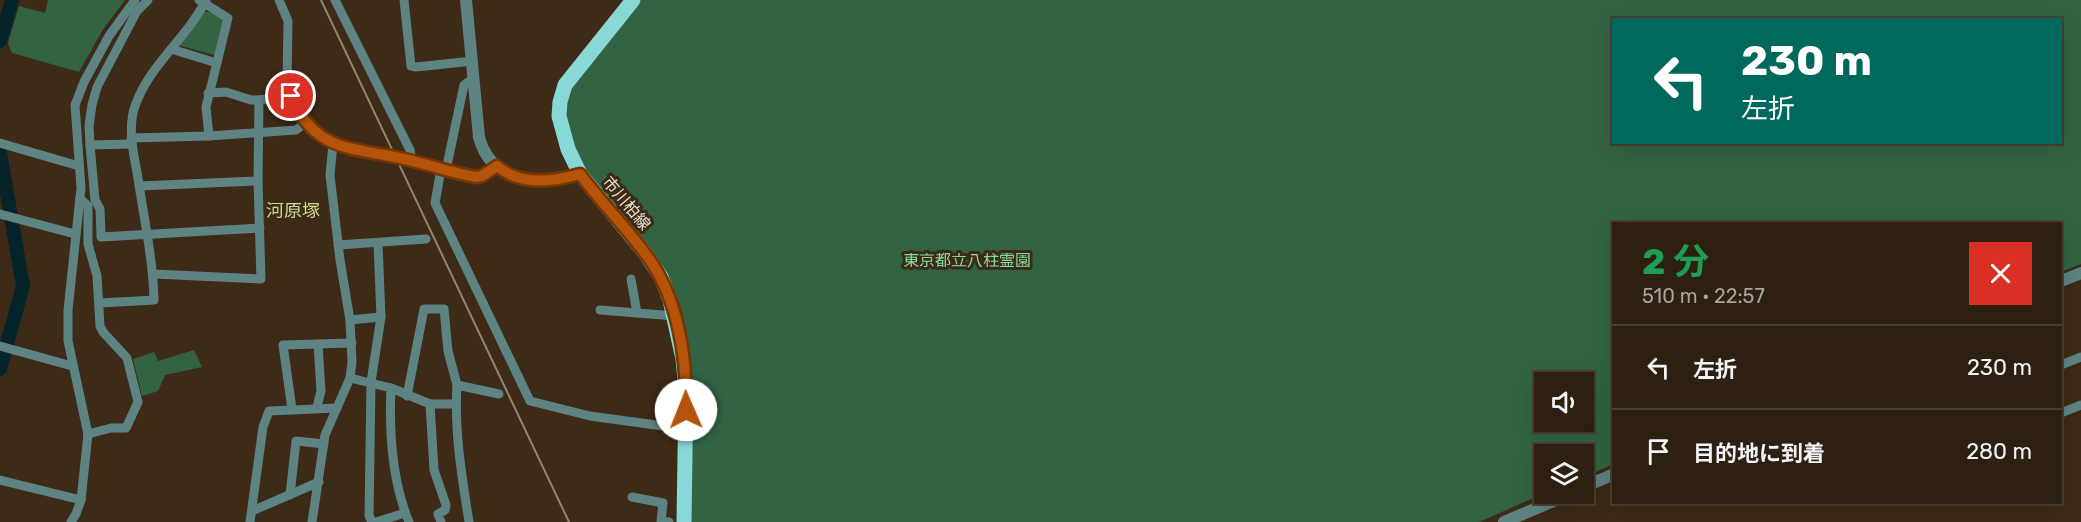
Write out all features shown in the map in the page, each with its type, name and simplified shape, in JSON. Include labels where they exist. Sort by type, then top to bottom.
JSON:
[{"type":"main road","name":"市川柏線","points":[[633,0],[565,85],[559,117],[568,149],[580,174],[645,253],[661,278],[675,316],[686,390],[678,521]]},
{"type":"street","points":[[74,520],[81,500],[88,434],[68,341],[68,310],[80,199],[75,105],[84,82],[109,36],[135,0]]},
{"type":"street","points":[[148,0],[137,11],[97,87],[90,115],[90,145],[95,200],[100,209],[101,237],[260,228]]},
{"type":"street","points":[[279,0],[288,21],[287,82],[291,96],[305,123],[333,144],[356,151],[412,160],[476,177],[482,176],[497,166]]},
{"type":"street","points":[[335,0],[410,150],[412,160]]},
{"type":"street","points":[[404,0],[411,66],[472,61]]},
{"type":"street","points":[[466,0],[481,145],[485,153],[497,166],[512,176],[524,180],[550,180],[580,174]]},
{"type":"street","points":[[472,0],[484,134],[486,144],[497,166]]},
{"type":"street","points":[[100,303],[154,300],[154,274],[132,141],[135,107],[149,76],[171,49],[203,1],[228,18],[208,93],[206,107],[209,136]]},
{"type":"street","points":[[171,49],[217,63]]},
{"type":"street","points":[[474,81],[464,86],[435,203],[530,400],[590,416],[685,429]]},
{"type":"street","points":[[208,93],[226,92],[251,100],[291,96]]},
{"type":"street","points":[[154,274],[261,279],[258,181],[259,100]]},
{"type":"street","points":[[90,145],[297,130],[305,123]]},
{"type":"street","points":[[3,144],[79,166]]},
{"type":"street","points":[[312,522],[325,435],[350,378],[352,343],[330,175],[333,144]]},
{"type":"street","points":[[139,186],[258,181]]},
{"type":"street","points":[[80,199],[88,206],[88,244],[97,276],[100,326],[127,358],[138,402],[126,428],[111,428],[88,434]]},
{"type":"street","points":[[0,214],[75,234]]},
{"type":"street","points":[[338,245],[426,239]]},
{"type":"street","points":[[378,243],[381,317],[370,382],[369,516],[374,522],[407,518],[396,474],[390,420],[391,388]]},
{"type":"street","points":[[2062,281],[2081,273]]},
{"type":"street","points":[[631,279],[637,313]]},
{"type":"street","points":[[407,396],[424,309],[444,309],[448,351],[457,386],[457,444],[469,522]]},
{"type":"street","points":[[600,310],[675,316]]},
{"type":"street","points":[[350,320],[381,317]]},
{"type":"street","points":[[292,409],[283,345],[352,343]]},
{"type":"street","points":[[317,407],[321,391],[318,344]]},
{"type":"street","points":[[4,347],[72,366]]},
{"type":"street","points":[[2062,365],[2081,357]]},
{"type":"street","points":[[350,378],[391,388],[430,404],[456,404]]},
{"type":"street","points":[[457,386],[499,394]]},
{"type":"street","points":[[430,404],[434,470],[446,505],[445,510],[438,514],[441,522]]},
{"type":"street","points":[[2062,413],[2081,405]]},
{"type":"street","points":[[250,522],[263,427],[268,411],[317,407],[338,408]]},
{"type":"street","points":[[290,495],[297,441],[324,444]]},
{"type":"street","points":[[1594,483],[1612,475]]},
{"type":"street","points":[[0,480],[81,500]]},
{"type":"street","points":[[252,511],[319,482]]},
{"type":"street","points":[[632,497],[663,503],[661,521],[678,521]]},
{"type":"street","points":[[1504,522],[1546,504]]},
{"type":"green space","points":[[48,0],[125,0],[102,31],[79,72],[12,53],[8,43],[19,6],[45,13]]},
{"type":"green space","name":"東京都立八柱霊園","points":[[641,0],[2081,0],[2081,264],[2062,272],[2062,222],[1612,222],[1612,465],[1594,473],[1594,444],[1534,444],[1534,498],[1479,522],[690,522],[693,400],[688,338],[681,309],[671,282],[587,172],[572,142],[566,111],[570,88]]},
{"type":"green space","points":[[204,12],[225,19],[217,56],[178,45]]},
{"type":"green space","points":[[194,350],[202,367],[165,375],[158,391],[142,396],[133,359],[154,352],[158,361]]},
{"type":"waterway","points":[[0,41],[12,0]]},
{"type":"waterway","points":[[0,153],[23,286],[0,369]]},
{"type":"railway","points":[[321,0],[569,522]]},
{"type":"district","name":"河原塚","points":[[293,211]]},
{"type":"route","points":[[291,96],[305,123],[333,144],[356,151],[412,160],[476,177],[482,176],[497,166],[512,176],[524,180],[541,181],[580,174],[645,253],[666,288],[675,316],[683,358],[686,410]]}]
